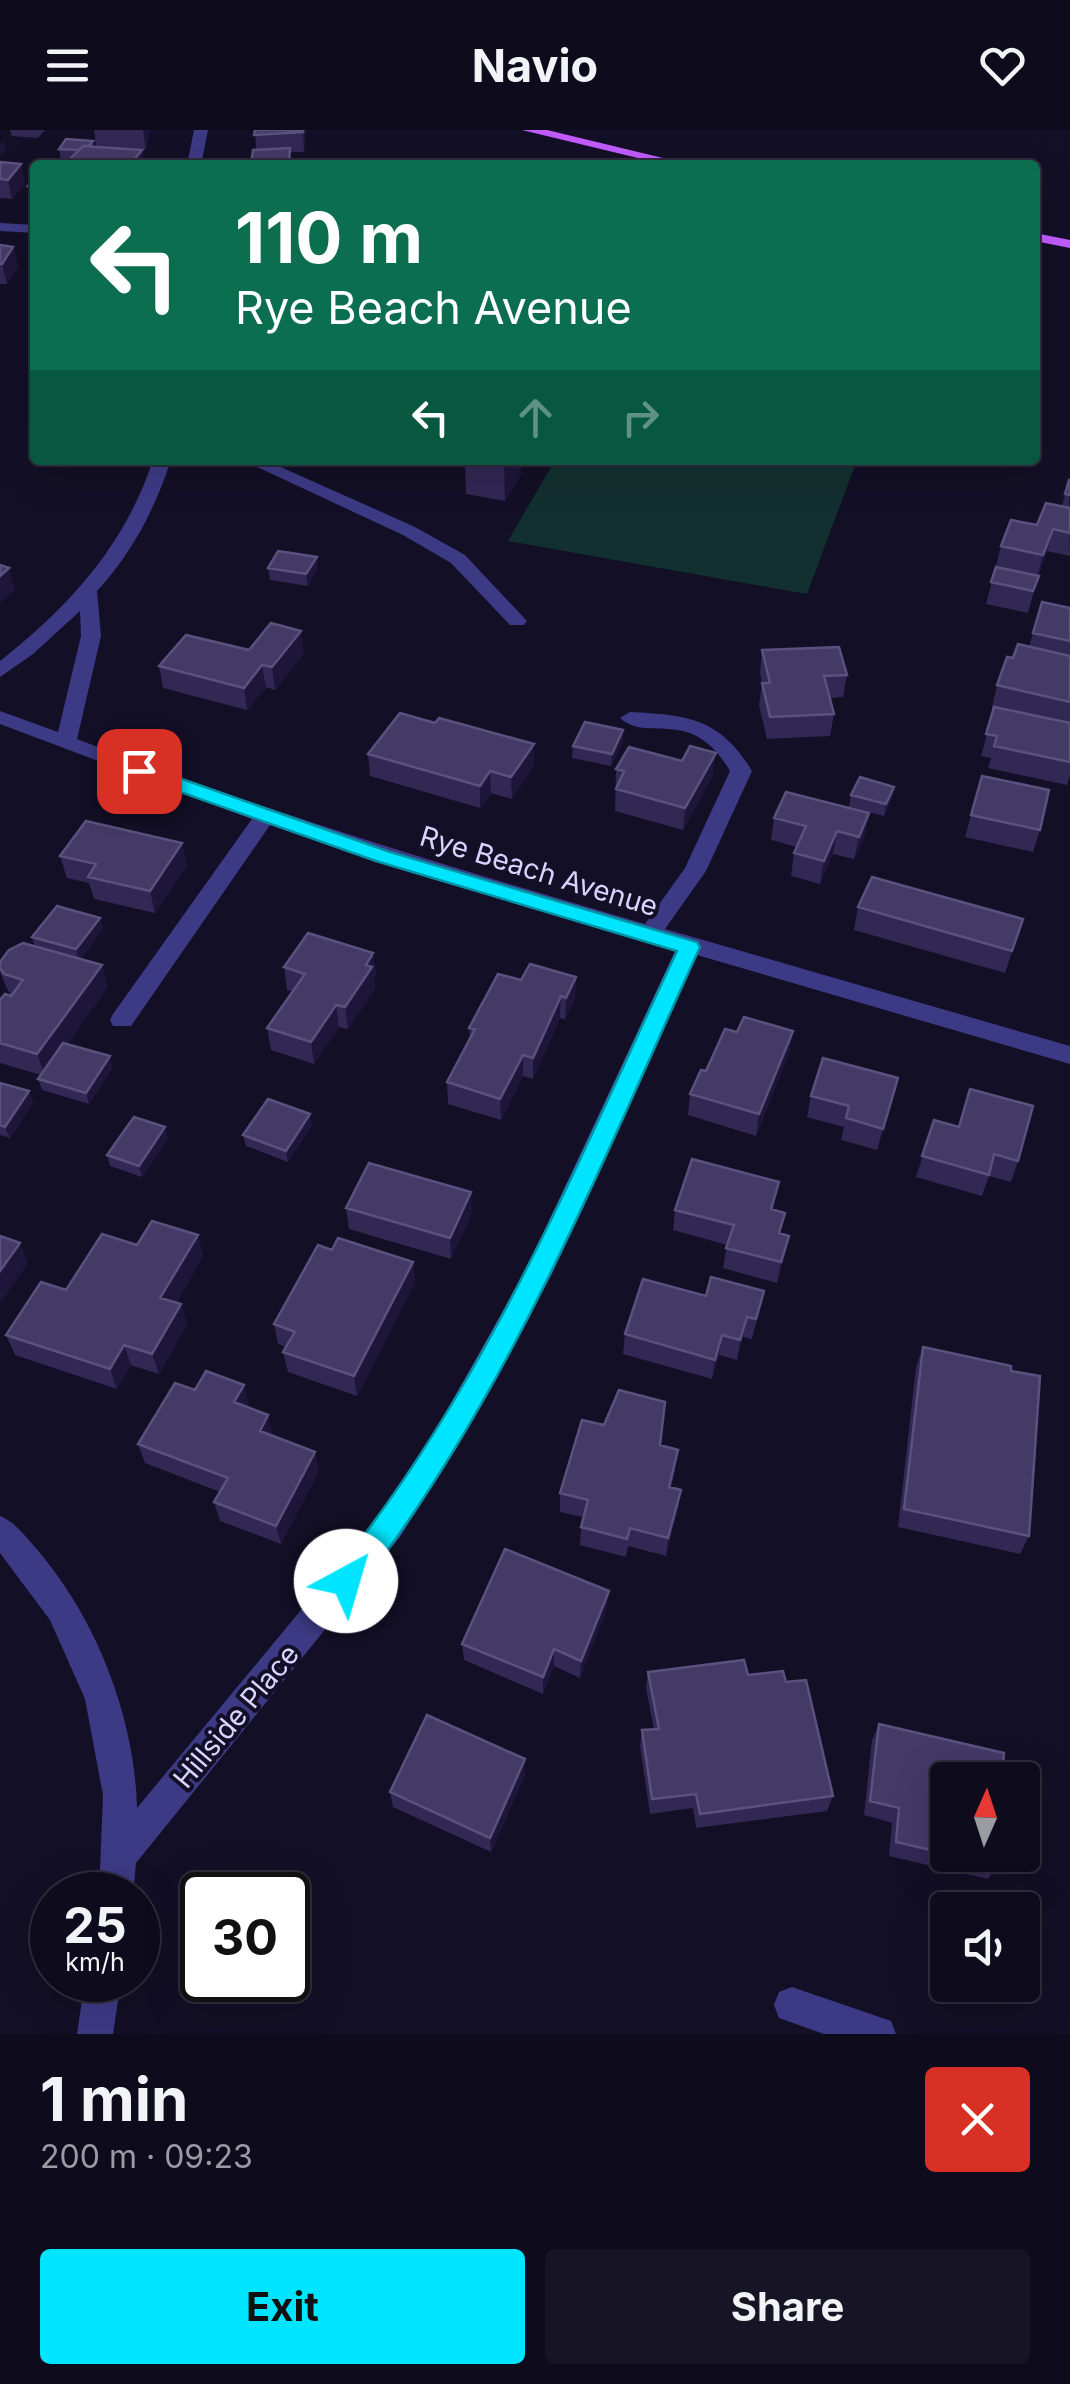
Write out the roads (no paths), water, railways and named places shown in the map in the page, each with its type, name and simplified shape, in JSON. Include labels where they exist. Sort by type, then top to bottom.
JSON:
[{"type":"main road","points":[[529,130],[662,160]]},
{"type":"main road","points":[[1040,239],[1070,244]]},
{"type":"street","points":[[195,160],[201,130]]},
{"type":"street","points":[[0,227],[30,230]]},
{"type":"street","points":[[0,671],[89,594],[134,530],[154,490],[161,465]]},
{"type":"street","points":[[263,465],[410,531],[458,559],[517,621]]},
{"type":"street","points":[[66,741],[91,636],[89,594]]},
{"type":"street","name":"Rye Beach Avenue","points":[[0,717],[265,817],[649,936],[1070,1055]]},
{"type":"street","points":[[630,718],[678,721],[714,733],[730,749],[741,771],[695,871],[649,936]]},
{"type":"street","points":[[122,1020],[265,817]]},
{"type":"street","name":"Hillside Place","points":[[123,1852],[389,1527],[443,1444],[538,1274],[689,947]]},
{"type":"street","points":[[0,1530],[29,1560],[75,1630],[118,1754],[123,1852],[120,1872]]},
{"type":"street","points":[[95,2034],[100,2002]]},
{"type":"street","points":[[792,2005],[878,2034]]}]
